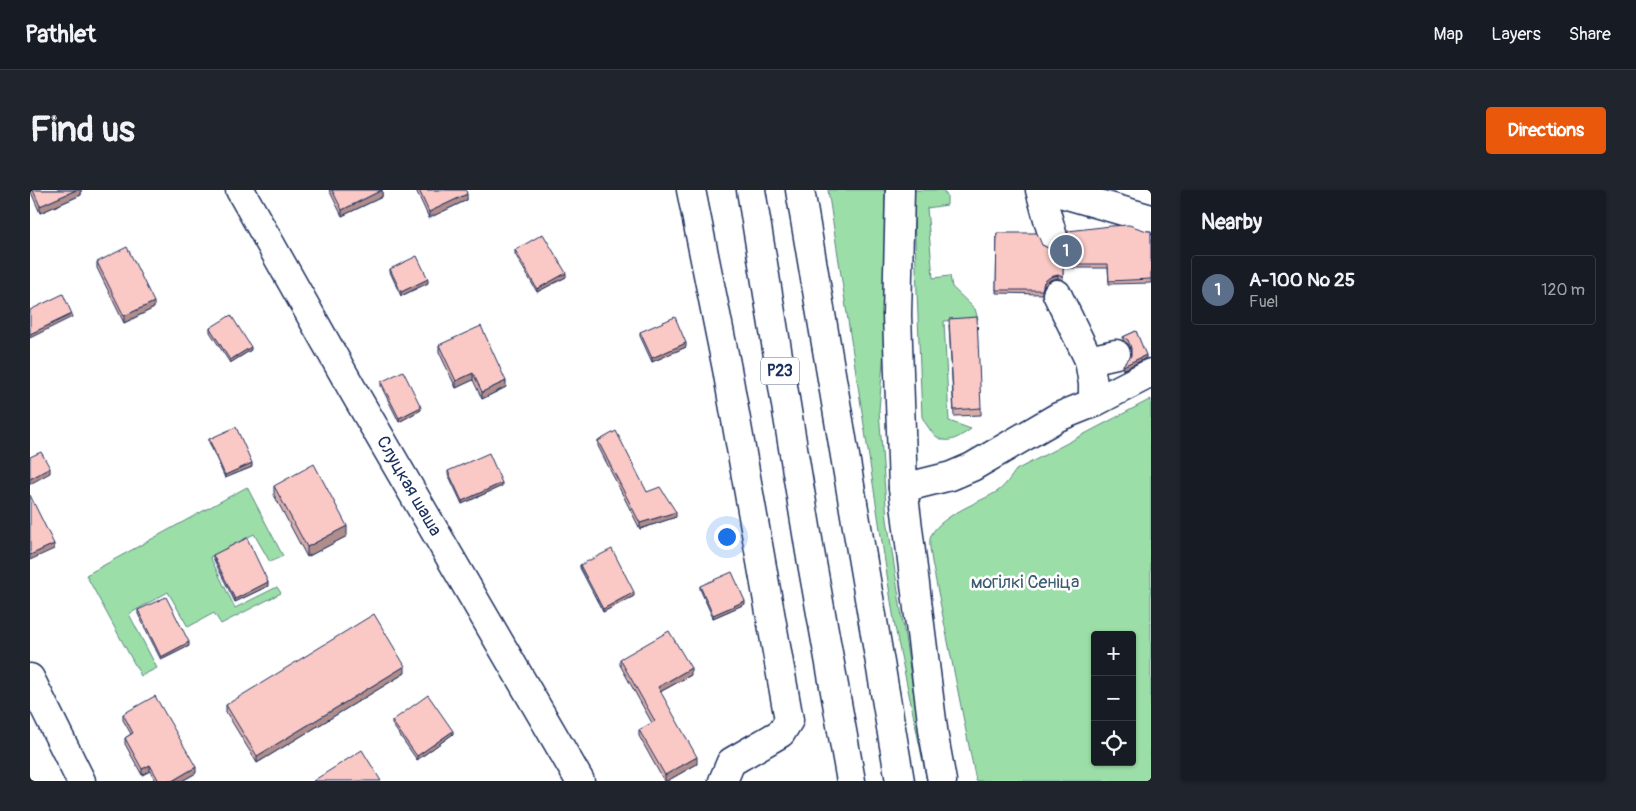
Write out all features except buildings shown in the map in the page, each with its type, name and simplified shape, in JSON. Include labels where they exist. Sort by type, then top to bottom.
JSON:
[{"type":"main road","name":"Слуцкая шаша","points":[[240,190],[351,387],[580,781]]},
{"type":"main road","points":[[691,190],[727,369],[788,720],[781,733],[731,762],[723,781]]},
{"type":"main road","name":"Р23","points":[[751,190],[810,552],[851,781]]},
{"type":"main road","points":[[800,190],[900,781]]},
{"type":"main road","points":[[900,190],[897,315],[903,488],[934,737],[942,781]]},
{"type":"main road","points":[[1040,190],[1053,237]]},
{"type":"main road","points":[[1050,190],[1151,220]]},
{"type":"main road","points":[[1056,294],[1092,382]]},
{"type":"main road","points":[[903,488],[951,476],[972,467],[1058,417],[1092,382],[1119,361]]},
{"type":"main road","points":[[1092,382],[1151,373]]},
{"type":"main road","points":[[30,678],[81,781]]},
{"type":"green space","points":[[828,190],[885,190],[885,337],[879,410],[887,519],[927,781],[895,627]]},
{"type":"green space","points":[[913,190],[943,190],[947,196],[947,205],[927,208],[933,278],[950,276],[952,287],[975,309],[978,319],[944,321],[949,421],[971,429],[955,439],[943,440],[932,433],[922,417]]},
{"type":"green space","name":"могілкі Сеніца","points":[[1151,399],[1151,781],[976,781],[932,562],[930,539],[940,524],[949,517],[998,491],[1016,470]]},
{"type":"green space","points":[[247,487],[283,556],[270,562],[254,534],[210,557],[235,608],[277,587],[281,593],[221,624],[214,613],[188,627],[168,592],[129,614],[157,668],[141,676],[86,575]]},
{"type":"place","name":"А-100 № 25","points":[[1066,251]]}]
